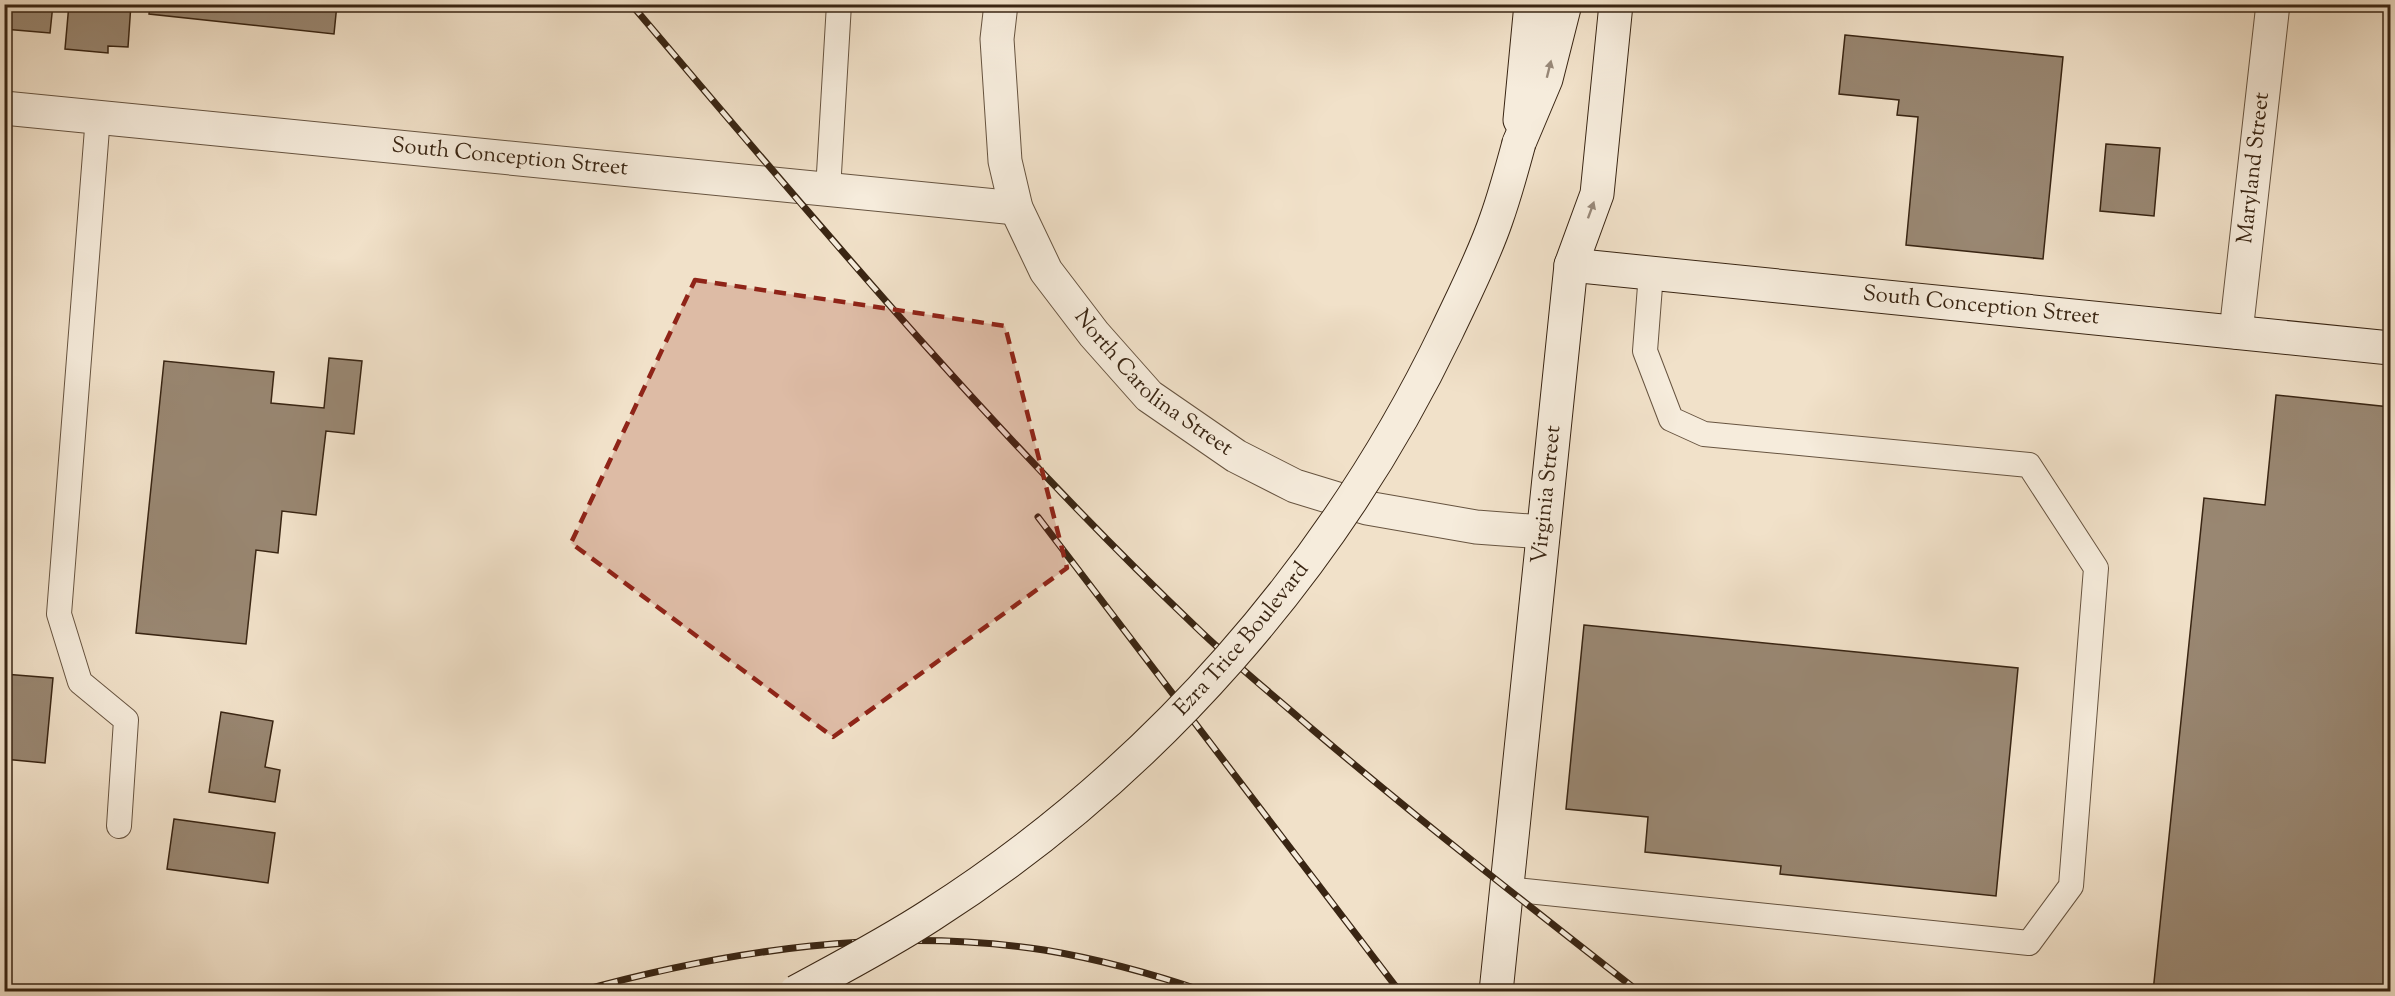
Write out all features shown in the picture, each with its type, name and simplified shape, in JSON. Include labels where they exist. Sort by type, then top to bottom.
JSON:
[{"type":"street","name":"North Carolina Street","points":[[1001,4],[997,39],[1005,161],[1016,208],[1046,270],[1094,334],[1149,396],[1236,456],[1295,486],[1367,508],[1476,527],[1543,532]]},
{"type":"street","name":"Ezra Trice Boulevard","points":[[1519,143],[1523,75],[1531,4]]},
{"type":"street","name":"Ezra Trice Boulevard","points":[[796,992],[932,914],[1055,825],[1150,740],[1236,653],[1314,555],[1389,442],[1430,367],[1468,288],[1496,221],[1519,143],[1546,79],[1565,4]]},
{"type":"street","name":"Virginia Street","points":[[1496,992],[1571,264],[1597,194],[1616,4]]},
{"type":"street","name":"Maryland Street","points":[[2236,332],[2273,4]]},
{"type":"street","name":"South Conception Street","points":[[4,108],[1016,208]]},
{"type":"street","name":"South Conception Street","points":[[1571,264],[2391,348]]},
{"type":"lane","points":[[828,189],[839,4]]},
{"type":"lane","points":[[98,116],[59,614],[81,682],[126,720],[119,826]]},
{"type":"lane","points":[[1507,889],[2029,943],[2071,886],[2096,568],[2030,465],[1704,434],[1671,420],[1645,351],[1651,273]]},
{"type":"highlighted area","points":[[695,280],[1005,326],[1067,568],[833,737],[571,543]]},
{"type":"building","points":[[4,4],[53,4],[50,33],[4,29]]},
{"type":"building","points":[[69,4],[131,4],[128,47],[108,46],[108,53],[65,49]]},
{"type":"building","points":[[150,4],[337,4],[334,34],[149,14]]},
{"type":"building","points":[[1845,35],[2063,57],[2043,259],[1906,245],[1918,117],[1897,115],[1899,100],[1839,94]]},
{"type":"building","points":[[2106,144],[2160,148],[2154,216],[2100,211]]},
{"type":"building","points":[[329,358],[362,361],[354,434],[326,431],[316,515],[282,511],[278,553],[256,550],[246,644],[136,633],[164,361],[274,372],[271,403],[324,408]]},
{"type":"building","points":[[2276,395],[2390,407],[2390,992],[2153,992],[2204,498],[2265,505]]},
{"type":"building","points":[[1584,625],[2018,668],[1996,896],[1780,874],[1781,866],[1645,852],[1648,817],[1566,809]]},
{"type":"building","points":[[4,674],[53,678],[45,763],[4,759]]},
{"type":"building","points":[[221,712],[273,721],[265,767],[280,770],[275,802],[209,792]]},
{"type":"building","points":[[174,819],[275,833],[268,883],[167,869]]},
{"type":"railway","points":[[631,4],[835,244],[975,401],[1120,553],[1209,639],[1352,763],[1433,830],[1639,992]]},
{"type":"railway","points":[[1038,517],[1400,992]]},
{"type":"railway","points":[[577,992],[692,964],[750,954],[809,946],[926,941],[985,943],[1044,950],[1126,968],[1206,992]]}]
